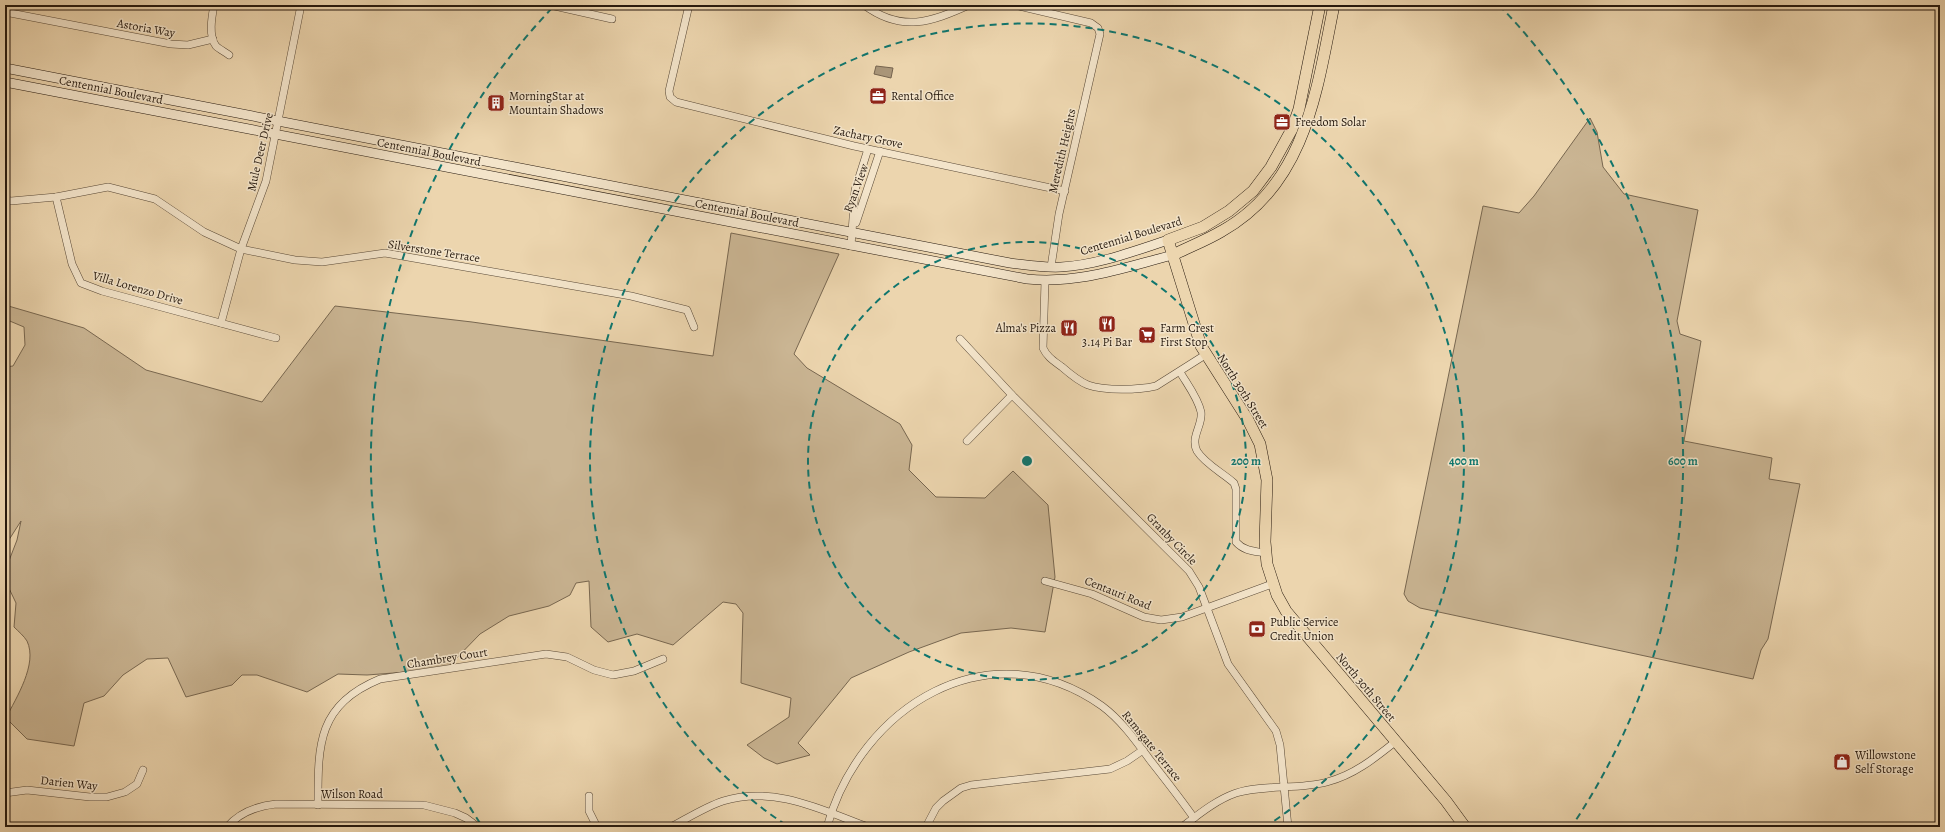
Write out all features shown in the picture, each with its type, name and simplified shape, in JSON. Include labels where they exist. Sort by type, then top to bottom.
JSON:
[{"type":"main road","name":"Centennial Boulevard","points":[[5,68],[1010,263],[1052,267],[1088,263],[1168,240],[1203,227],[1229,211],[1253,191],[1271,167],[1292,129],[1299,109],[1320,5]]},
{"type":"main road","name":"Centennial Boulevard","points":[[5,82],[850,246],[1008,276],[1045,281],[1091,277],[1173,255],[1223,231],[1238,221],[1265,196],[1280,177],[1299,144],[1311,115],[1334,5]]},
{"type":"main road","name":"North 30th Street","points":[[1168,240],[1196,336],[1205,355],[1248,420],[1260,444],[1267,480],[1265,552],[1272,584],[1286,611],[1446,801],[1466,827]]},
{"type":"street","points":[[5,12],[7,5]]},
{"type":"street","points":[[214,5],[212,22],[213,39],[216,45],[229,55]]},
{"type":"street","name":"Mule Deer Drive","points":[[221,323],[241,249],[266,180],[301,5]]},
{"type":"street","points":[[550,5],[612,19]]},
{"type":"street","name":"Zachary Grove","points":[[689,5],[669,91],[670,97],[676,102],[868,149],[1065,191]]},
{"type":"street","points":[[864,5],[887,18],[915,22],[941,18],[969,5]]},
{"type":"street","name":"Meredith Heights","points":[[1014,5],[1091,23],[1098,28],[1100,34],[1055,235],[1052,267]]},
{"type":"street","name":"Astoria Way","points":[[5,12],[180,45],[188,45],[213,39]]},
{"type":"street","name":"Ryan View","points":[[850,246],[855,190],[868,149]]},
{"type":"street","name":"Ryan View","points":[[852,232],[880,151]]},
{"type":"street","name":"Silverstone Terrace","points":[[5,200],[12,201],[56,197],[108,187],[155,199],[204,232],[241,249],[308,262],[322,262],[385,253],[631,296],[687,310],[694,327]]},
{"type":"street","name":"Villa Lorenzo Drive","points":[[56,197],[72,264],[81,282],[102,291],[276,338]]},
{"type":"street","points":[[1045,281],[1043,348],[1046,354],[1078,380],[1096,387],[1147,388],[1156,386],[1205,355]]},
{"type":"street","name":"Granby Circle","points":[[960,339],[1012,395],[1179,561],[1194,579],[1207,608],[1228,664],[1276,731],[1280,745],[1288,827]]},
{"type":"street","points":[[1180,372],[1196,399],[1202,414],[1194,438],[1197,451],[1234,483],[1236,489],[1236,542],[1241,548],[1265,552]]},
{"type":"street","points":[[967,441],[1012,395]]},
{"type":"street","name":"Centauri Road","points":[[1045,581],[1102,597],[1134,613],[1152,619],[1171,620],[1272,584]]},
{"type":"street","name":"Chambrey Court","points":[[318,804],[318,758],[326,726],[339,706],[357,690],[367,684],[380,679],[546,654],[567,657],[594,670],[613,675],[634,671],[663,659]]},
{"type":"street","name":"Ramsgate Terrace","points":[[827,827],[831,813],[845,781],[861,756],[897,716],[917,700],[948,685],[979,677],[995,675],[1030,676],[1045,679],[1075,690],[1113,715],[1143,750],[1194,818]]},
{"type":"street","points":[[1182,827],[1219,801],[1238,793],[1311,785],[1339,778],[1361,767],[1395,742]]},
{"type":"street","points":[[926,827],[939,804],[961,788],[983,782],[1110,769],[1127,761],[1143,750]]},
{"type":"street","name":"Darien Way","points":[[5,793],[27,790],[90,797],[107,797],[125,792],[137,784],[143,770]]},
{"type":"street","points":[[589,796],[589,811],[597,827]]},
{"type":"street","points":[[671,827],[723,801],[748,796],[784,798],[868,827]]},
{"type":"street","name":"Wilson Road","points":[[227,827],[240,816],[265,805],[318,804],[424,805],[455,812],[478,827]]},
{"type":"shaded area","points":[[876,66],[893,68],[891,78],[874,74]]},
{"type":"shaded area","points":[[1590,118],[1597,132],[1603,167],[1624,194],[1698,210],[1677,321],[1680,334],[1701,341],[1684,441],[1772,458],[1769,479],[1800,484],[1768,639],[1761,650],[1753,679],[1420,608],[1408,601],[1404,594],[1483,206],[1519,213],[1534,196]]},
{"type":"shaded area","points":[[731,233],[839,254],[794,354],[807,368],[900,424],[912,445],[909,470],[936,497],[985,498],[1013,471],[1048,505],[1055,577],[1045,632],[1011,628],[961,633],[909,652],[851,678],[798,743],[810,755],[777,764],[764,758],[747,745],[789,717],[791,698],[741,683],[743,613],[736,604],[723,602],[673,645],[637,634],[608,642],[591,627],[589,581],[576,583],[570,595],[549,606],[509,616],[480,634],[446,669],[367,675],[338,674],[307,692],[257,675],[242,675],[232,685],[186,697],[168,658],[147,659],[123,675],[104,696],[84,703],[74,746],[27,739],[6,718],[20,691],[28,670],[30,650],[23,635],[14,627],[16,603],[5,580],[5,571],[17,540],[21,521],[5,546],[5,367],[13,366],[25,345],[24,327],[5,319],[5,305],[84,328],[146,370],[262,402],[335,306],[472,322],[713,356]]},
{"type":"place","name":"Rental Office","points":[[878,96]]},
{"type":"place","name":"MorningStar at Mountain Shadows","points":[[496,103]]},
{"type":"place","name":"Freedom Solar","points":[[1282,122]]},
{"type":"place","name":"3.14 Pi Bar","points":[[1107,324]]},
{"type":"place","name":"Alma's Pizza","points":[[1069,328]]},
{"type":"place","name":"Farm Crest First Stop","points":[[1147,335]]},
{"type":"place","name":"Public Service Credit Union","points":[[1257,629]]},
{"type":"place","name":"Willowstone Self Storage","points":[[1842,762]]}]
